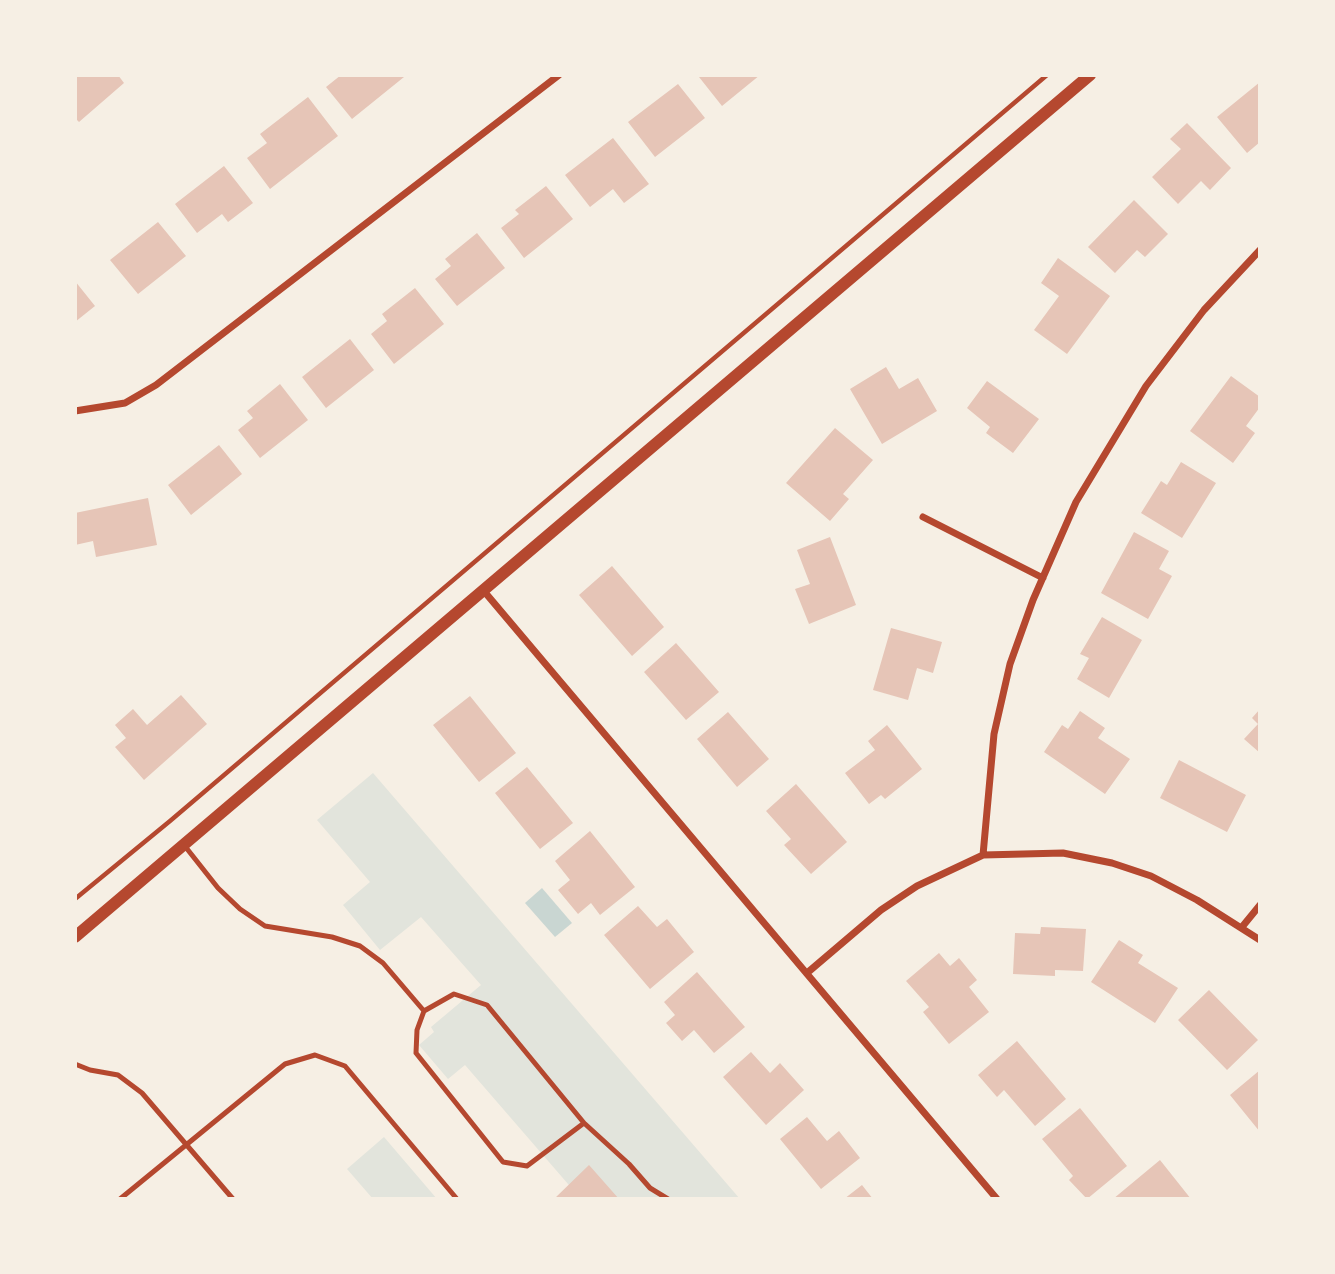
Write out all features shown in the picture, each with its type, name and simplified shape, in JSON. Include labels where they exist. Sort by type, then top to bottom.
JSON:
[{"type":"street","points":[[75,411],[125,403],[156,385],[559,75]]},
{"type":"street","points":[[75,937],[1090,75]]},
{"type":"street","points":[[983,855],[994,734],[1010,664],[1043,578],[1086,485],[1146,386],[1204,310],[1260,250]]},
{"type":"street","points":[[923,517],[1043,578]]},
{"type":"street","points":[[483,590],[997,1199]]},
{"type":"street","points":[[807,972],[916,886],[983,855],[1063,853],[1112,863],[1151,876],[1197,900],[1260,940]]},
{"type":"street","points":[[1242,927],[1260,905]]},
{"type":"lane","points":[[184,845],[218,888],[240,909],[265,926],[313,932],[360,946],[383,963],[424,1011]]},
{"type":"lane","points":[[584,1123],[527,1166],[503,1162],[416,1053],[416,1030],[424,1011],[454,994],[487,1005],[584,1123],[629,1164],[650,1188],[668,1199]]},
{"type":"lane","points":[[120,1199],[285,1064],[315,1055],[345,1066],[457,1199]]},
{"type":"lane","points":[[75,1064],[118,1075],[142,1093],[233,1199]]},
{"type":"path","points":[[75,899],[1047,75]]},
{"type":"shaded area","points":[[373,773],[740,1199],[581,1199],[465,1065],[448,1079],[419,1045],[434,1032],[431,1027],[481,985],[421,917],[380,950],[343,905],[370,882],[317,820]]},
{"type":"shaded area","points":[[542,888],[572,923],[555,937],[525,903]]},
{"type":"shaded area","points":[[384,1137],[437,1199],[373,1199],[347,1169]]},
{"type":"building","points":[[75,75],[118,75],[124,83],[79,122],[75,118]]},
{"type":"building","points":[[341,75],[404,77],[352,119],[326,87]]},
{"type":"building","points":[[760,75],[722,106],[699,77]]},
{"type":"building","points":[[1260,82],[1260,142],[1247,153],[1217,117]]},
{"type":"building","points":[[678,84],[705,118],[655,157],[628,122]]},
{"type":"building","points":[[308,97],[338,136],[270,189],[247,158],[267,143],[260,134]]},
{"type":"building","points":[[1187,123],[1231,168],[1210,190],[1201,181],[1178,204],[1152,177],[1181,149],[1170,139]]},
{"type":"building","points":[[613,138],[649,184],[624,203],[613,189],[590,207],[565,175]]},
{"type":"building","points":[[224,166],[253,203],[228,222],[222,214],[197,233],[175,204]]},
{"type":"building","points":[[546,186],[573,219],[524,258],[501,228],[519,214],[515,210]]},
{"type":"building","points":[[1134,200],[1168,234],[1145,257],[1137,250],[1115,273],[1088,247]]},
{"type":"building","points":[[158,222],[186,256],[138,294],[110,260]]},
{"type":"building","points":[[477,233],[505,268],[457,306],[435,279],[451,266],[445,259]]},
{"type":"building","points":[[1058,258],[1110,296],[1067,354],[1034,330],[1059,296],[1041,283]]},
{"type":"building","points":[[75,281],[95,306],[75,322]]},
{"type":"building","points":[[415,288],[444,324],[394,364],[371,334],[387,321],[382,314]]},
{"type":"building","points":[[350,339],[374,370],[326,408],[302,377]]},
{"type":"building","points":[[886,367],[899,389],[918,378],[937,411],[882,444],[850,389]]},
{"type":"building","points":[[1231,376],[1260,397],[1260,407],[1246,426],[1255,433],[1233,463],[1190,431]]},
{"type":"building","points":[[987,381],[1039,419],[1013,453],[986,433],[990,427],[967,408]]},
{"type":"building","points":[[280,384],[308,420],[260,458],[238,430],[253,418],[247,411]]},
{"type":"building","points":[[835,428],[873,460],[843,494],[849,499],[830,521],[786,483]]},
{"type":"building","points":[[219,445],[242,474],[191,515],[168,485]]},
{"type":"building","points":[[1181,462],[1216,483],[1182,538],[1141,513],[1161,481],[1167,485]]},
{"type":"building","points":[[148,498],[157,545],[96,557],[93,541],[75,545],[75,513]]},
{"type":"building","points":[[1134,532],[1169,551],[1159,569],[1172,576],[1148,619],[1101,593]]},
{"type":"building","points":[[830,537],[856,605],[809,624],[795,589],[810,584],[797,550]]},
{"type":"building","points":[[612,566],[664,627],[632,656],[579,595]]},
{"type":"building","points":[[1102,617],[1142,640],[1109,698],[1077,679],[1089,658],[1080,654]]},
{"type":"building","points":[[891,628],[942,642],[933,673],[917,668],[908,700],[873,690]]},
{"type":"building","points":[[676,643],[719,692],[686,720],[644,672]]},
{"type":"building","points":[[181,695],[207,724],[144,780],[115,747],[126,738],[115,725],[133,709],[147,725]]},
{"type":"building","points":[[470,696],[516,753],[479,782],[433,725]]},
{"type":"building","points":[[1260,709],[1260,753],[1244,739],[1258,724],[1252,718]]},
{"type":"building","points":[[1080,711],[1105,728],[1098,738],[1130,759],[1105,794],[1044,752],[1062,725],[1068,729]]},
{"type":"building","points":[[728,712],[769,759],[737,787],[697,739]]},
{"type":"building","points":[[887,725],[922,769],[885,799],[881,795],[869,804],[845,773],[875,750],[868,741]]},
{"type":"building","points":[[1179,760],[1246,795],[1227,832],[1160,798]]},
{"type":"building","points":[[527,767],[573,823],[540,849],[495,793]]},
{"type":"building","points":[[796,784],[847,842],[811,874],[784,845],[791,839],[766,811]]},
{"type":"building","points":[[590,831],[635,887],[600,915],[591,903],[578,914],[558,890],[570,880],[555,861]]},
{"type":"building","points":[[638,906],[657,927],[667,919],[694,952],[650,989],[604,935]]},
{"type":"building","points":[[1041,927],[1086,929],[1083,971],[1055,970],[1055,976],[1013,974],[1015,933],[1040,934]]},
{"type":"building","points":[[1119,940],[1143,955],[1138,963],[1178,988],[1155,1023],[1091,982]]},
{"type":"building","points":[[939,953],[950,966],[959,958],[977,980],[969,987],[989,1012],[949,1044],[923,1012],[929,1007],[906,981]]},
{"type":"building","points":[[697,972],[745,1027],[714,1053],[694,1030],[682,1041],[666,1023],[675,1015],[664,1002]]},
{"type":"building","points":[[1209,990],[1258,1040],[1227,1070],[1178,1020]]},
{"type":"building","points":[[1017,1041],[1066,1099],[1035,1126],[1004,1090],[997,1097],[978,1075]]},
{"type":"building","points":[[751,1052],[770,1073],[780,1063],[804,1090],[766,1125],[723,1077]]},
{"type":"building","points":[[1260,1070],[1260,1132],[1230,1095]]},
{"type":"building","points":[[1080,1108],[1127,1166],[1087,1199],[1069,1180],[1073,1176],[1042,1139]]},
{"type":"building","points":[[807,1117],[827,1141],[839,1131],[860,1158],[821,1189],[780,1139]]},
{"type":"building","points":[[1160,1160],[1191,1199],[1113,1199]]},
{"type":"building","points":[[589,1165],[619,1199],[554,1199]]},
{"type":"building","points":[[862,1185],[873,1199],[844,1199]]}]
